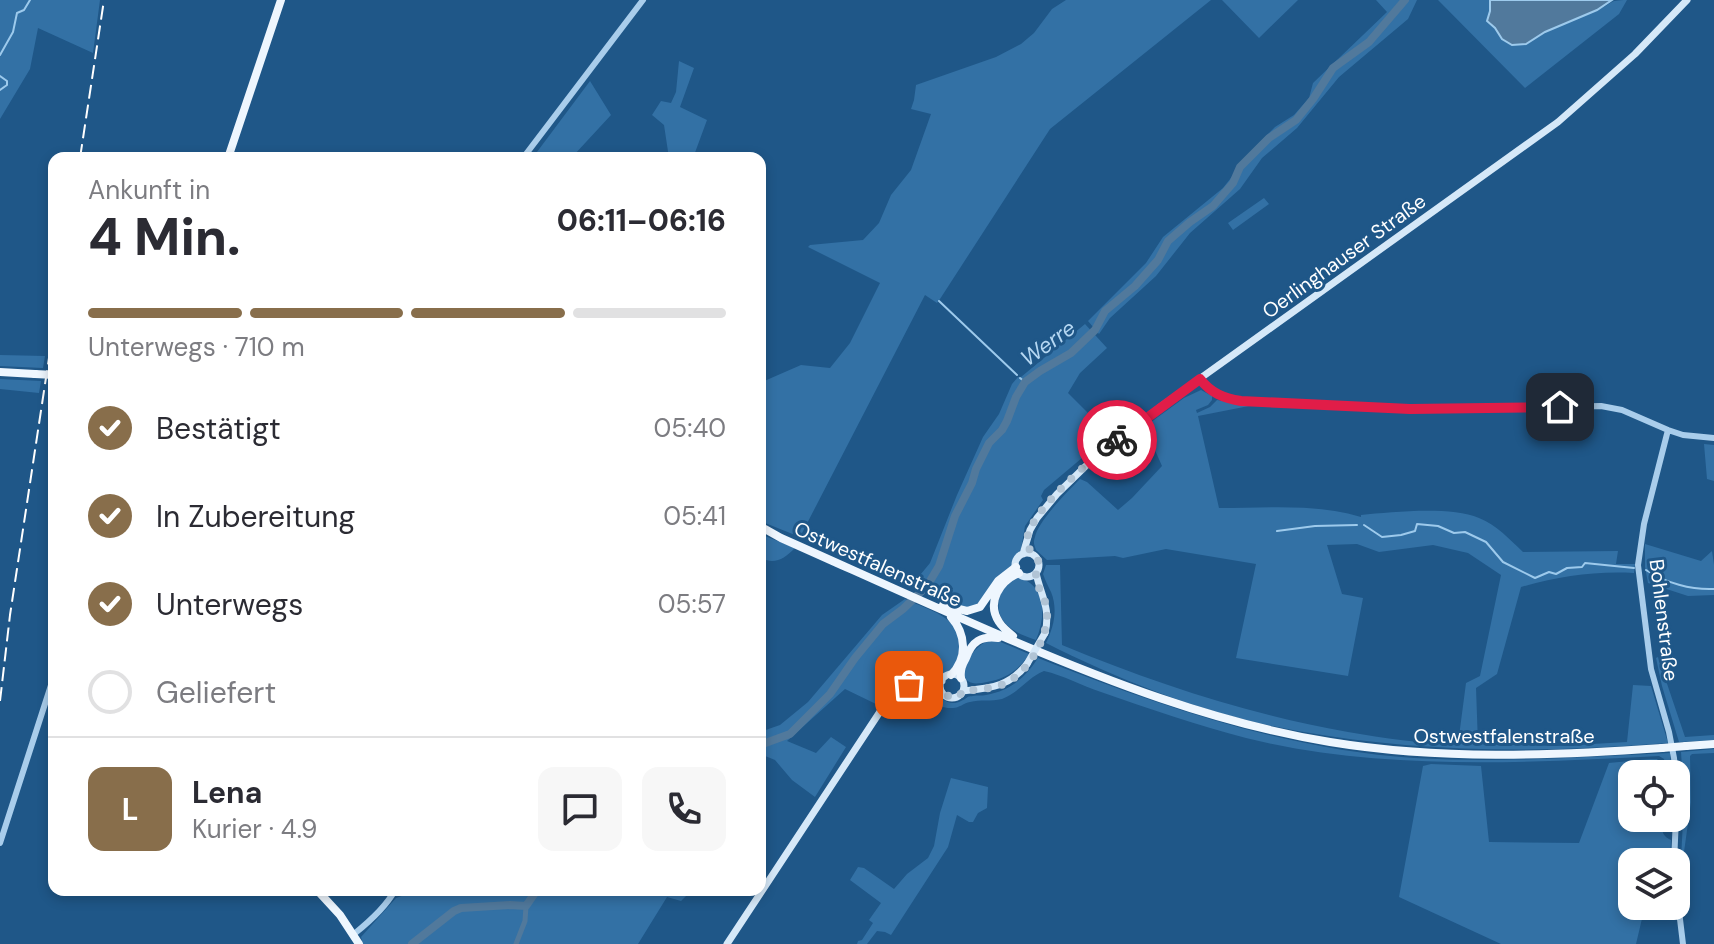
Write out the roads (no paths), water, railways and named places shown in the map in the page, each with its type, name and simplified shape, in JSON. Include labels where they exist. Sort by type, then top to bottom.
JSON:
[{"type":"main road","points":[[230,152],[281,0]]},
{"type":"main road","name":"Oerlinghauser Straße","points":[[1023,554],[1037,518],[1078,472],[1144,419],[1558,122],[1627,62],[1687,0]]},
{"type":"main road","points":[[0,372],[48,375]]},
{"type":"main road","name":"Ostwestfalenstraße","points":[[766,529],[1111,680],[1216,716],[1297,736],[1362,747],[1471,755],[1581,753],[1714,744]]},
{"type":"main road","points":[[1027,541],[1039,562],[1033,575]]},
{"type":"main road","points":[[1012,638],[999,624],[994,603],[998,590],[1017,570],[1018,558],[1023,554],[1032,554]]},
{"type":"main road","points":[[942,607],[967,611],[980,607],[998,581],[1017,570],[1033,575],[1047,608],[1045,633],[1027,664],[1013,679],[1002,685],[977,689],[951,675]]},
{"type":"main road","points":[[942,607],[961,630],[963,640],[957,668],[942,685]]},
{"type":"main road","points":[[942,685],[944,694],[953,698],[959,696],[963,684],[960,671],[968,650],[979,639],[1012,638]]},
{"type":"main road","points":[[766,885],[889,698],[906,686],[942,685]]},
{"type":"main road","points":[[323,896],[340,915],[359,944]]},
{"type":"main road","points":[[727,944],[759,896]]},
{"type":"street","points":[[528,152],[643,0]]},
{"type":"street","points":[[1200,379],[1217,394],[1241,401],[1410,409],[1601,406],[1622,410],[1683,435],[1714,438]]},
{"type":"street","name":"Bohlenstraße","points":[[1668,430],[1644,524],[1638,565],[1651,669],[1674,760]]},
{"type":"street","points":[[0,843],[48,695]]},
{"type":"street","points":[[354,934],[391,896]]},
{"type":"street","points":[[1680,920],[1683,944]]},
{"type":"waterway","points":[[0,55],[13,32],[17,13],[24,10],[30,0]]},
{"type":"waterway","name":"Werre","points":[[766,743],[790,734],[830,694],[883,624],[927,586],[939,566],[955,516],[976,469],[989,443],[1002,430],[1025,382],[1071,353],[1095,330],[1105,311],[1135,286],[1158,260],[1168,241],[1213,206],[1233,183],[1240,167],[1269,138],[1296,120],[1333,68],[1369,42],[1405,0]]},
{"type":"waterway","points":[[0,76],[7,81],[7,85],[0,90]]},
{"type":"waterway","points":[[939,301],[1017,375]]},
{"type":"waterway","name":"Werre","points":[[1020,378],[1025,382]]},
{"type":"waterway","points":[[1364,525],[1382,537],[1415,531],[1417,524],[1438,526],[1454,533],[1465,532],[1486,542],[1503,562],[1535,578],[1549,572],[1556,574],[1567,568],[1582,567],[1585,563],[1634,568]]},
{"type":"waterway","points":[[1277,531],[1357,525]]},
{"type":"waterway","points":[[1646,570],[1679,585],[1714,589]]},
{"type":"waterway","name":"Werre","points":[[412,944],[461,908],[526,906],[533,896]]},
{"type":"waterway","points":[[516,944],[525,921],[526,906]]},
{"type":"railway","points":[[81,152],[104,0]]},
{"type":"railway","points":[[0,701],[48,365]]}]
